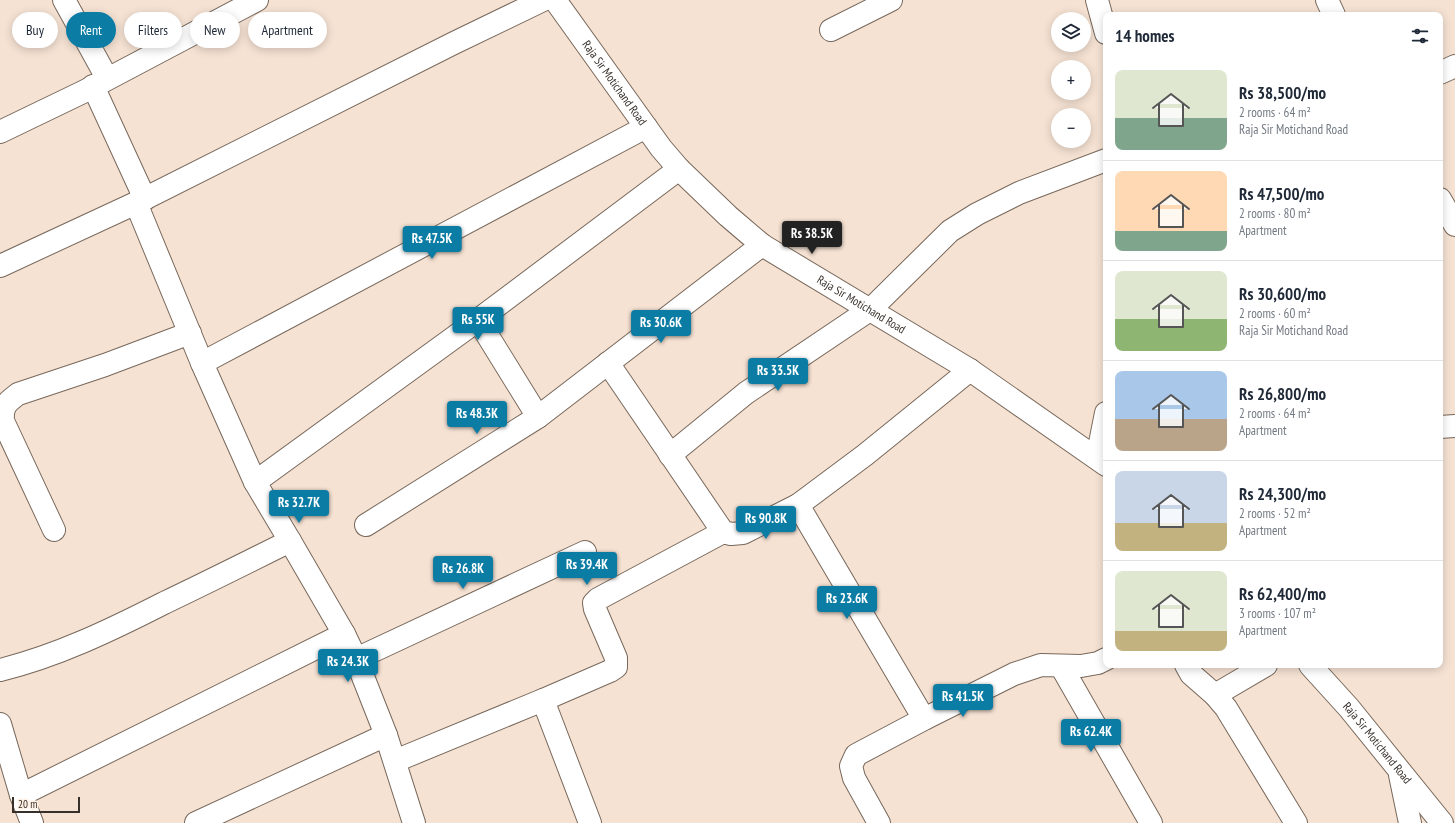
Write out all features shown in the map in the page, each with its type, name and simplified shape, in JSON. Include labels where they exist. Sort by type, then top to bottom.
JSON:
[{"type":"street","points":[[64,0],[100,82],[140,201],[202,363],[255,482],[344,634],[356,659],[386,735],[414,823]]},
{"type":"street","points":[[0,132],[100,82],[257,0]]},
{"type":"street","points":[[0,266],[140,201],[454,43],[543,0]]},
{"type":"street","name":"Raja Sir Motichand Road","points":[[555,0],[661,148],[679,169],[728,216],[762,245],[871,309],[970,370],[1102,462]]},
{"type":"street","points":[[831,30],[891,0]]},
{"type":"street","points":[[1097,0],[1103,22]]},
{"type":"street","points":[[1327,0],[1333,12]]},
{"type":"street","points":[[1443,72],[1455,66]]},
{"type":"street","points":[[202,363],[646,127]]},
{"type":"street","points":[[670,455],[746,393],[871,309],[950,231],[977,214],[1019,193],[1103,161]]},
{"type":"street","points":[[255,482],[478,320],[679,169]]},
{"type":"street","points":[[1443,204],[1455,225]]},
{"type":"street","points":[[366,525],[538,417],[762,245]]},
{"type":"street","points":[[478,320],[538,417]]},
{"type":"street","points":[[54,530],[3,421],[2,410],[7,401],[18,394],[105,365],[190,333]]},
{"type":"street","points":[[608,363],[723,532],[731,534],[743,533],[798,505],[865,455],[970,370]]},
{"type":"street","points":[[1443,426],[1455,426]]},
{"type":"street","points":[[1102,462],[1103,450]]},
{"type":"street","points":[[798,505],[924,718]]},
{"type":"street","points":[[395,761],[543,700],[616,667],[616,658],[595,609],[594,603],[598,599],[723,532]]},
{"type":"street","points":[[0,670],[25,664],[75,645],[132,619],[290,541]]},
{"type":"street","points":[[356,659],[585,552]]},
{"type":"street","points":[[21,795],[344,634]]},
{"type":"street","points":[[879,823],[854,778],[851,766],[856,755],[924,718],[1014,674],[1041,665],[1081,666],[1098,663],[1103,660]]},
{"type":"street","points":[[1061,666],[1151,823]]},
{"type":"street","points":[[1188,668],[1191,674],[1215,695],[1226,708],[1296,823]]},
{"type":"street","points":[[1215,695],[1261,668]]},
{"type":"street","name":"Raja Sir Motichand Road","points":[[1313,668],[1349,708],[1442,823]]},
{"type":"street","points":[[543,700],[590,823]]},
{"type":"street","points":[[0,724],[21,795],[32,823]]},
{"type":"street","points":[[196,823],[386,735]]},
{"type":"street","points":[[1399,770],[1410,823]]}]
